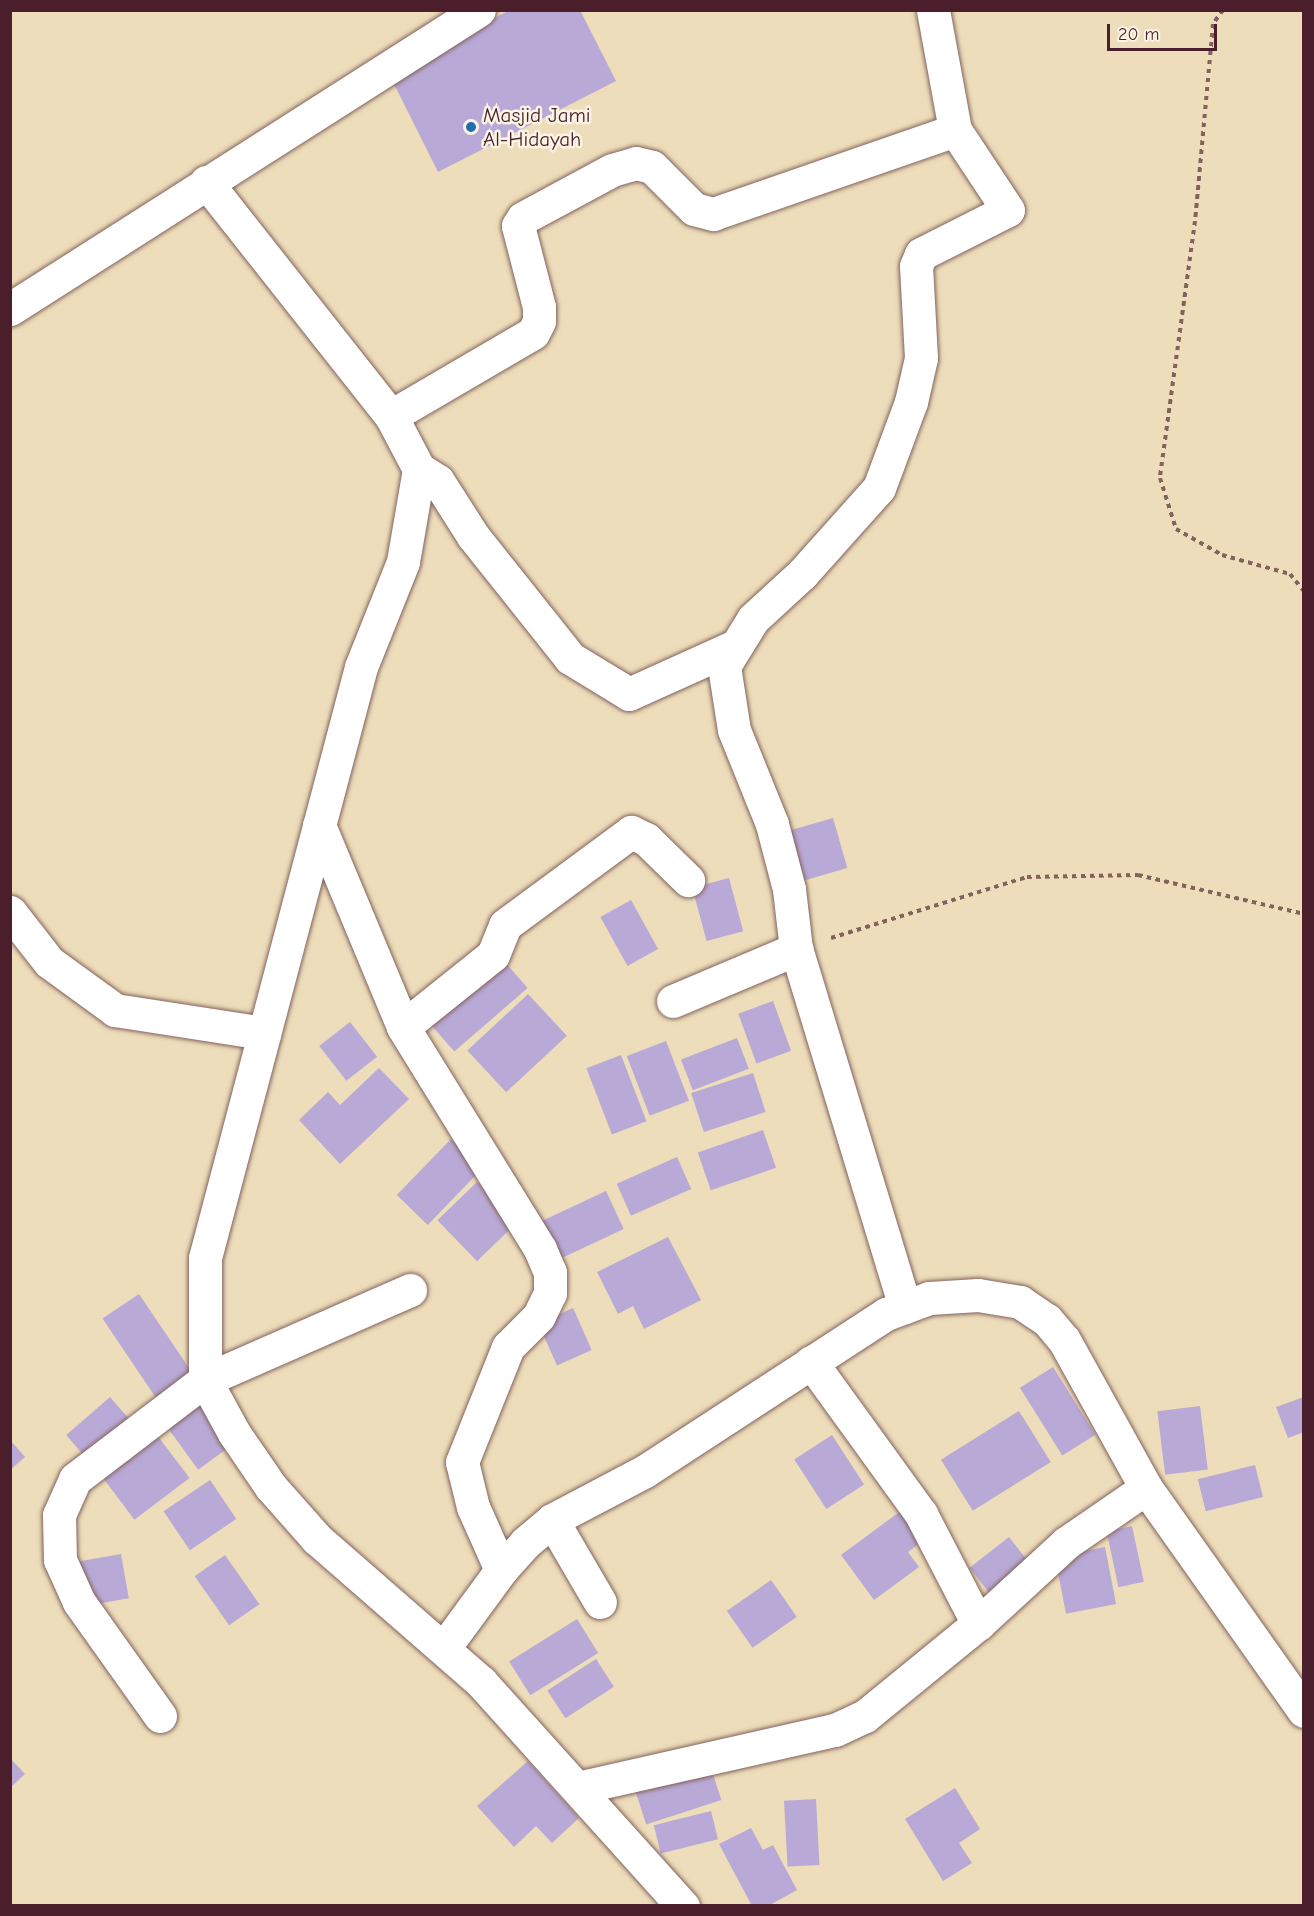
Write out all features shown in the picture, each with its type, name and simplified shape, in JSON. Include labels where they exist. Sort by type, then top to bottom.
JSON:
[{"type":"street","points":[[10,309],[479,10]]},
{"type":"street","points":[[905,1307],[796,949],[789,889],[772,824],[730,713],[724,666],[733,647],[753,619],[802,574],[879,488],[911,402],[921,358],[916,266],[921,254],[1008,210],[956,130],[933,10]]},
{"type":"street","points":[[391,416],[533,333],[539,321],[539,307],[518,226],[523,218],[612,170],[636,163],[652,167],[694,208],[713,214],[956,130]]},
{"type":"street","points":[[206,182],[391,416],[419,469],[438,481],[473,536],[570,658],[629,694],[733,647]]},
{"type":"street","points":[[419,469],[403,562],[361,667],[205,1258],[205,1380],[234,1432],[286,1504],[317,1539],[481,1682],[683,1905]]},
{"type":"street","points":[[319,825],[403,1027],[518,1212],[550,1272],[550,1293],[539,1316],[508,1347],[462,1462],[474,1507],[501,1570]]},
{"type":"street","points":[[403,1027],[493,955],[505,925],[631,832],[646,839],[688,880]]},
{"type":"street","points":[[10,912],[49,962],[115,1010],[264,1033]]},
{"type":"street","points":[[673,1001],[796,949]]},
{"type":"street","points":[[160,1716],[79,1602],[60,1560],[59,1515],[75,1479],[205,1380],[410,1290]]},
{"type":"street","points":[[444,1648],[501,1570],[525,1543],[552,1521],[635,1477],[886,1314],[929,1298],[978,1294],[1020,1302],[1047,1320],[1064,1340],[1146,1488],[1304,1711]]},
{"type":"street","points":[[811,1362],[921,1514],[978,1624]]},
{"type":"street","points":[[577,1788],[835,1730],[865,1716],[978,1624],[1058,1550],[1146,1488]]},
{"type":"street","points":[[552,1521],[600,1602]]},
{"type":"path","points":[[1223,10],[1213,24],[1195,221],[1160,478],[1176,529],[1222,555],[1290,574],[1304,591]]},
{"type":"path","points":[[796,949],[1027,878],[1138,875],[1304,914]]},
{"type":"building","name":"Masjid Jami Al-Hidayah","points":[[510,10],[580,10],[616,81],[438,172],[388,72]]},
{"type":"building","points":[[833,818],[847,868],[794,883],[780,833]]},
{"type":"building","points":[[729,878],[743,931],[707,941],[692,888]]},
{"type":"building","points":[[631,900],[658,949],[628,966],[600,917]]},
{"type":"building","points":[[498,954],[528,988],[454,1052],[425,1018]]},
{"type":"building","points":[[528,994],[567,1036],[506,1092],[467,1051]]},
{"type":"building","points":[[773,1001],[791,1051],[756,1063],[738,1014]]},
{"type":"building","points":[[350,1022],[377,1057],[346,1081],[319,1046]]},
{"type":"building","points":[[737,1038],[749,1069],[693,1090],[681,1060]]},
{"type":"building","points":[[666,1041],[689,1101],[650,1116],[627,1056]]},
{"type":"building","points":[[621,1055],[646,1121],[612,1135],[586,1068]]},
{"type":"building","points":[[379,1068],[409,1099],[340,1164],[299,1120],[328,1092],[340,1105]]},
{"type":"building","points":[[753,1073],[766,1112],[704,1132],[691,1093]]},
{"type":"building","points":[[763,1130],[776,1168],[711,1190],[698,1152]]},
{"type":"building","points":[[451,1139],[482,1169],[428,1225],[397,1195]]},
{"type":"building","points":[[677,1157],[691,1189],[631,1216],[617,1184]]},
{"type":"building","points":[[477,1182],[517,1223],[477,1261],[437,1220]]},
{"type":"building","points":[[606,1191],[624,1229],[558,1259],[541,1221]]},
{"type":"building","points":[[668,1237],[701,1300],[644,1329],[633,1306],[618,1314],[597,1272]]},
{"type":"building","points":[[139,1294],[193,1374],[156,1398],[103,1319]]},
{"type":"building","points":[[573,1308],[592,1350],[557,1365],[538,1323]]},
{"type":"building","points":[[1053,1367],[1095,1435],[1062,1456],[1020,1388]]},
{"type":"building","points":[[110,1397],[132,1422],[88,1460],[66,1435]]},
{"type":"building","points":[[1304,1397],[1304,1432],[1288,1438],[1276,1407]]},
{"type":"building","points":[[197,1400],[231,1446],[198,1470],[165,1424]]},
{"type":"building","points":[[1200,1406],[1208,1470],[1165,1475],[1157,1411]]},
{"type":"building","points":[[1019,1411],[1051,1462],[973,1511],[941,1460]]},
{"type":"building","points":[[154,1431],[190,1478],[134,1520],[99,1473]]},
{"type":"building","points":[[832,1435],[864,1484],[826,1509],[794,1460]]},
{"type":"building","points":[[10,1440],[25,1457],[10,1470]]},
{"type":"building","points":[[1255,1465],[1263,1497],[1206,1511],[1198,1479]]},
{"type":"building","points":[[210,1480],[236,1519],[190,1550],[164,1511]]},
{"type":"building","points":[[902,1510],[924,1540],[908,1552],[919,1567],[874,1600],[841,1555]]},
{"type":"building","points":[[1132,1526],[1144,1582],[1118,1587],[1107,1531]]},
{"type":"building","points":[[1009,1537],[1031,1565],[992,1596],[970,1568]]},
{"type":"building","points":[[1105,1547],[1116,1604],[1066,1614],[1055,1557]]},
{"type":"building","points":[[121,1554],[129,1598],[84,1606],[76,1562]]},
{"type":"building","points":[[225,1555],[259,1604],[229,1625],[195,1576]]},
{"type":"building","points":[[771,1580],[797,1617],[753,1648],[727,1611]]},
{"type":"building","points":[[577,1619],[598,1653],[530,1695],[509,1661]]},
{"type":"building","points":[[596,1659],[614,1687],[565,1718],[547,1691]]},
{"type":"building","points":[[10,1758],[25,1774],[10,1788]]},
{"type":"building","points":[[528,1761],[579,1818],[552,1843],[536,1826],[514,1847],[477,1806]]},
{"type":"building","points":[[709,1762],[721,1800],[646,1824],[634,1786]]},
{"type":"building","points":[[955,1788],[980,1829],[959,1843],[972,1863],[943,1881],[905,1819]]},
{"type":"building","points":[[816,1799],[819,1865],[787,1867],[784,1801]]},
{"type":"building","points":[[711,1811],[718,1839],[661,1853],[654,1825]]},
{"type":"building","points":[[751,1828],[763,1850],[773,1845],[797,1890],[768,1906],[752,1906],[719,1844]]},
{"type":"place","name":"Masjid Jami Al-Hidayah","points":[[471,127]]}]
